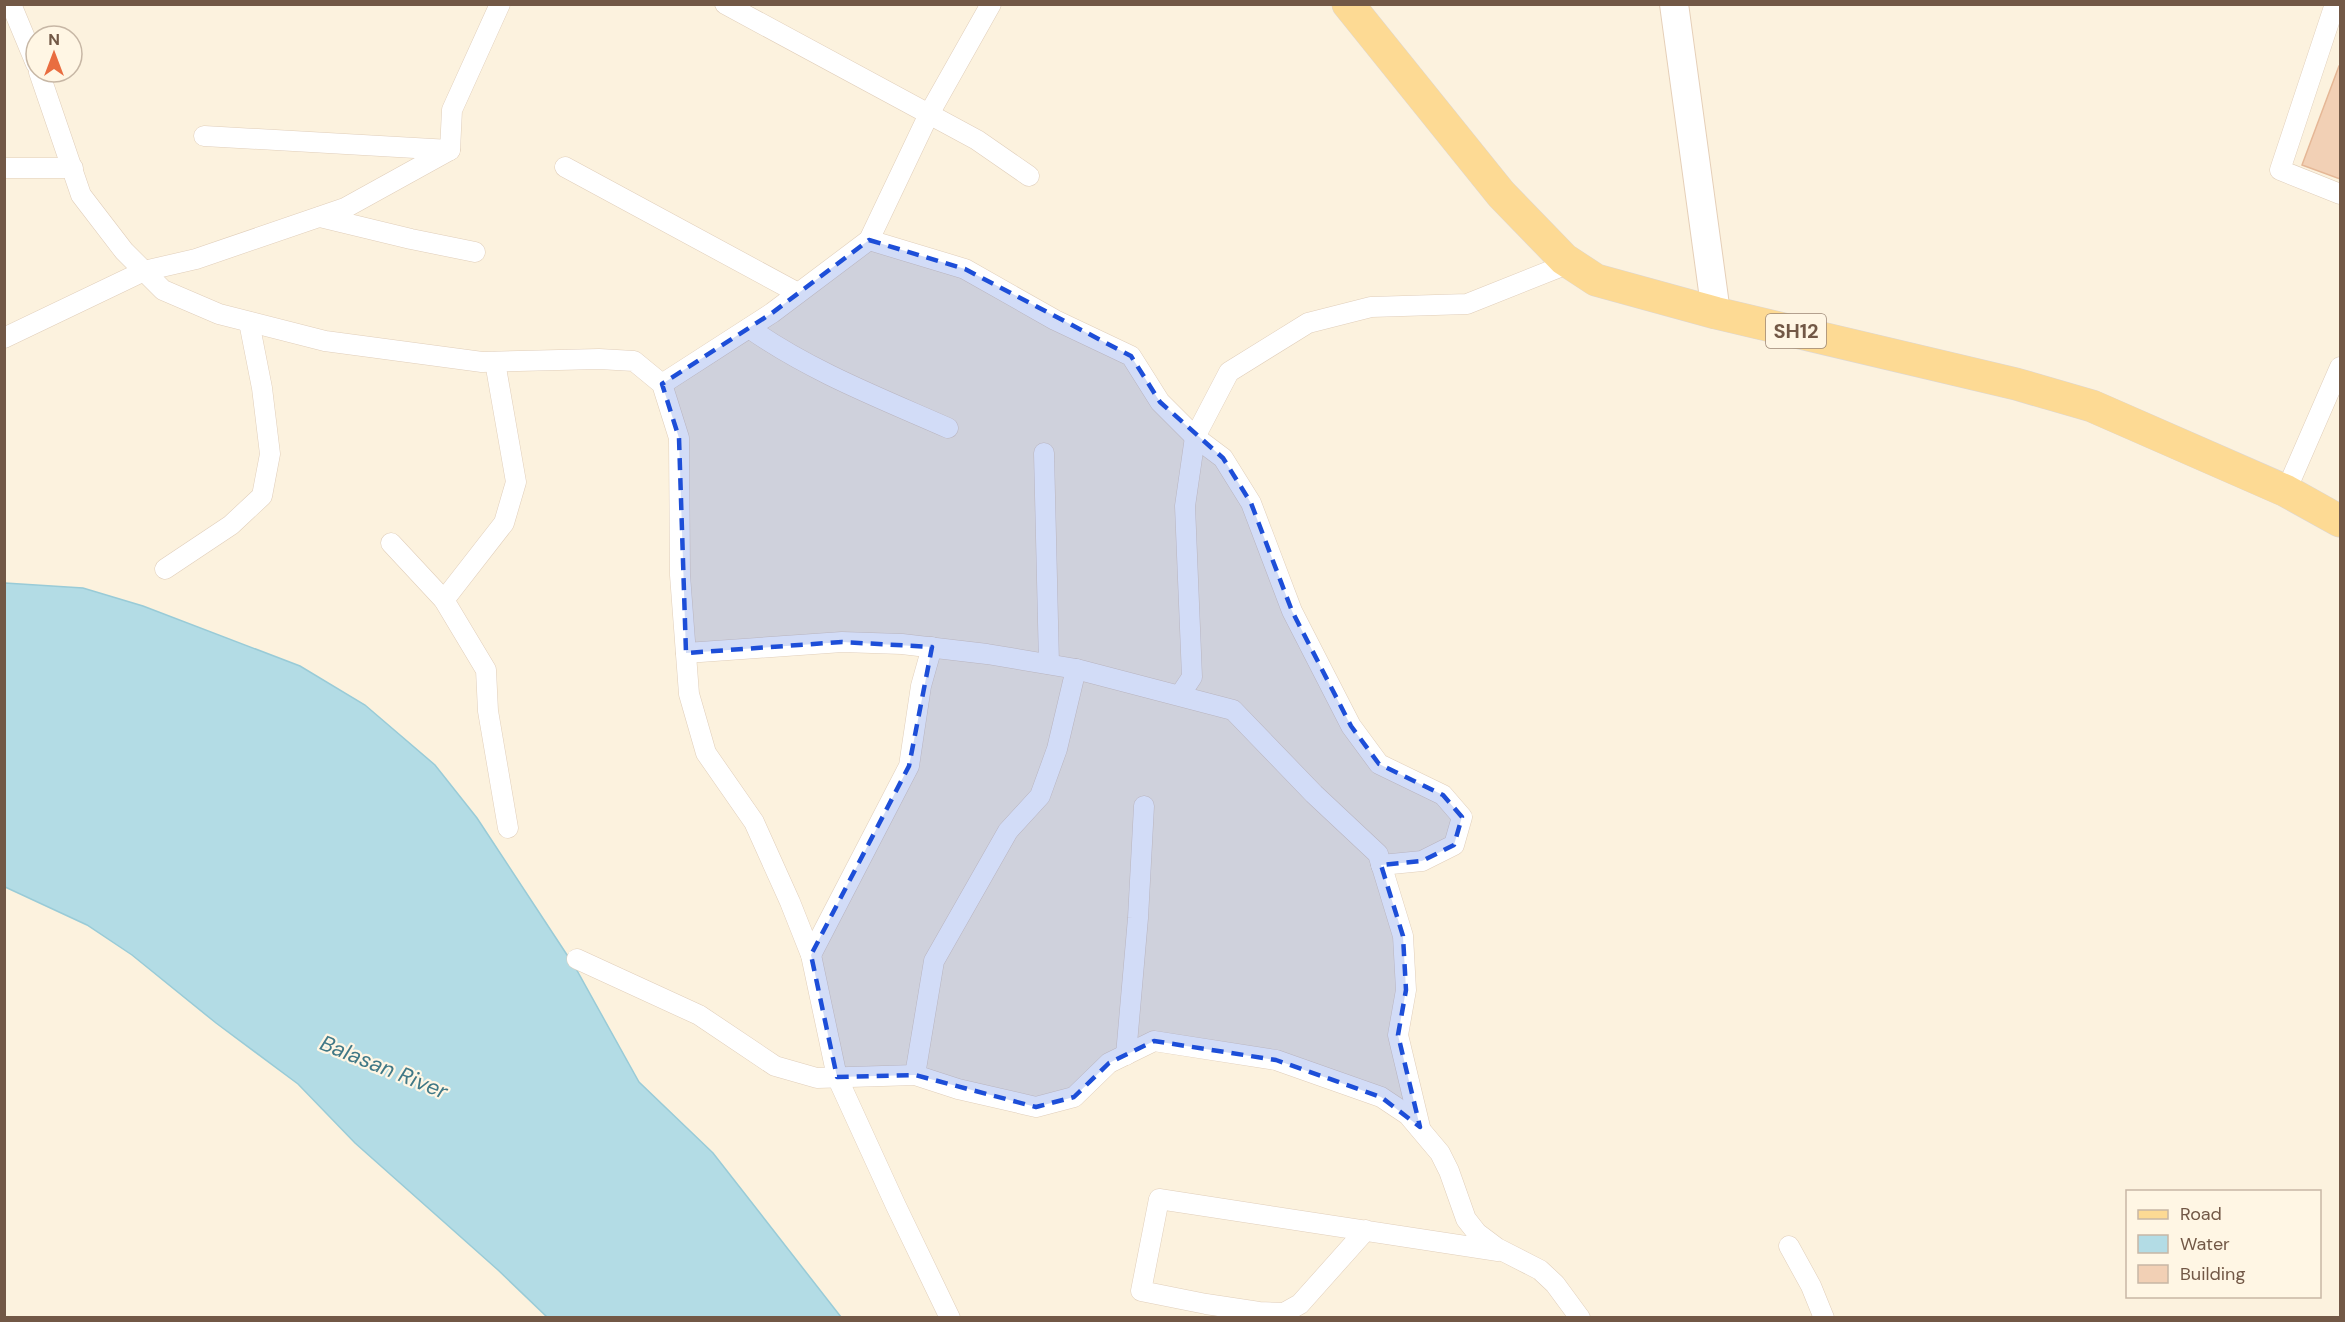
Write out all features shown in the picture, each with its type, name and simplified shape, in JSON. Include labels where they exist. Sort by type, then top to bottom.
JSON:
[{"type":"main road","name":"SH12","points":[[1348,4],[1501,194],[1570,263],[1596,280],[1716,312],[2016,384],[2092,406],[2286,490],[2340,521]]},
{"type":"street","points":[[11,4],[24,35]]},
{"type":"street","points":[[450,150],[452,110],[500,4]]},
{"type":"street","points":[[724,4],[977,140],[1029,176]]},
{"type":"street","points":[[1674,4],[1716,312]]},
{"type":"street","points":[[2335,4],[2280,170],[2340,194]]},
{"type":"street","points":[[662,384],[749,328],[869,240],[929,114],[986,6]]},
{"type":"street","points":[[43,84],[81,195],[124,251],[163,290],[219,314],[325,342],[482,362],[599,359],[634,361],[662,384],[679,438],[680,575],[689,694],[706,753],[754,822],[790,902],[811,955],[837,1077],[950,1317]]},
{"type":"street","points":[[204,136],[450,150]]},
{"type":"street","points":[[4,338],[144,271],[196,260],[345,208],[450,150]]},
{"type":"street","points":[[565,167],[798,293]]},
{"type":"street","points":[[4,168],[73,168]]},
{"type":"street","points":[[319,216],[411,239],[476,252]]},
{"type":"street","points":[[869,240],[965,269],[1055,320],[1131,356],[1160,402],[1195,437],[1223,458],[1251,503],[1292,611],[1351,726],[1378,764],[1443,795],[1462,817],[1454,845],[1422,861],[1381,865]]},
{"type":"street","points":[[1180,695],[1192,676],[1185,506],[1195,437],[1229,372],[1308,323],[1371,307],[1467,304],[1570,263]]},
{"type":"street","points":[[165,569],[231,525],[262,496],[270,454],[262,388],[249,322]]},
{"type":"street","points":[[749,328],[778,349],[843,382],[948,428]]},
{"type":"street","points":[[444,600],[504,523],[516,482],[495,362]]},
{"type":"street","points":[[2286,490],[2340,367]]},
{"type":"street","points":[[1044,453],[1049,664]]},
{"type":"street","points":[[391,543],[444,600],[486,670],[488,711],[508,828]]},
{"type":"street","points":[[686,653],[842,642],[932,647],[1076,669],[1233,710],[1314,794],[1378,854],[1403,936],[1406,990],[1398,1035],[1420,1126]]},
{"type":"street","points":[[811,955],[909,766],[921,686],[932,647]]},
{"type":"street","points":[[915,1075],[934,961],[1008,831],[1040,796],[1058,749],[1076,669]]},
{"type":"street","points":[[1126,1055],[1138,918],[1144,806]]},
{"type":"street","points":[[577,959],[699,1015],[776,1066],[817,1078],[915,1075],[958,1089],[1036,1107],[1074,1097],[1109,1063],[1154,1041],[1276,1060],[1381,1097],[1420,1126],[1444,1160],[1466,1219],[1485,1240],[1540,1269],[1555,1284],[1580,1317]]},
{"type":"street","points":[[1366,1230],[1300,1304],[1284,1312],[1259,1312],[1141,1291],[1159,1199],[1366,1230],[1506,1252]]},
{"type":"street","points":[[1789,1246],[1811,1286],[1824,1317]]},
{"type":"highlighted area","points":[[869,240],[965,269],[1131,356],[1160,402],[1223,458],[1251,503],[1292,611],[1351,726],[1379,764],[1443,795],[1462,817],[1454,845],[1422,861],[1381,865],[1403,936],[1406,990],[1398,1035],[1420,1127],[1381,1097],[1276,1060],[1154,1041],[1109,1063],[1074,1097],[1036,1107],[915,1075],[837,1077],[811,955],[909,766],[932,647],[842,642],[686,653],[679,438],[662,384],[772,313]]},
{"type":"water","name":"Balasan River","points":[[5,583],[83,588],[143,606],[300,666],[365,705],[435,765],[477,818],[575,967],[639,1082],[713,1153],[841,1317],[547,1317],[498,1270],[355,1143],[298,1084],[216,1023],[132,955],[87,925],[5,887]]},
{"type":"building","points":[[2340,66],[2340,179],[2302,165]]}]
